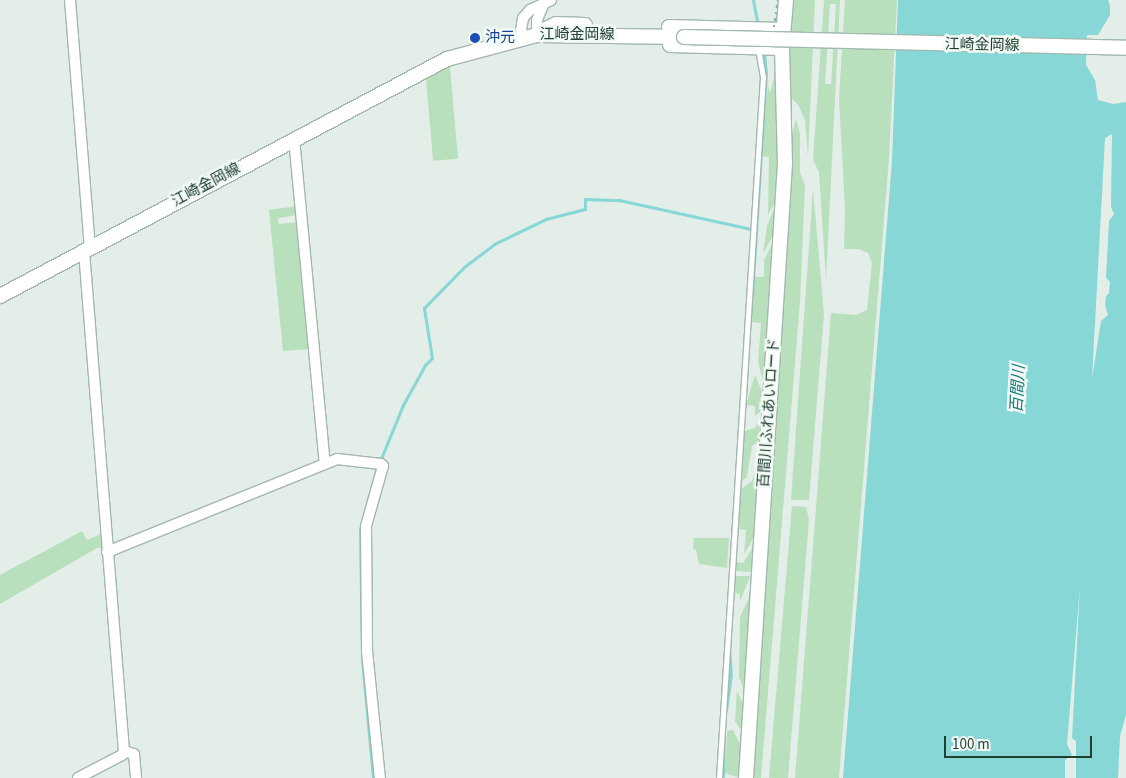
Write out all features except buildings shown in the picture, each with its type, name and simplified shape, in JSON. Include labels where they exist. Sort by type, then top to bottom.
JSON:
[{"type":"main road","name":"百間川ふれあいロード","points":[[746,778],[785,162],[782,48],[778,32],[786,0]]},
{"type":"main road","points":[[537,35],[543,28],[556,24],[778,32]]},
{"type":"main road","name":"江崎金岡線","points":[[0,296],[294,138],[447,59],[520,37],[537,35],[684,36],[1126,48]]},
{"type":"main road","points":[[520,37],[530,42],[782,48]]},
{"type":"street","points":[[70,0],[124,751],[122,755],[78,778]]},
{"type":"street","points":[[537,35],[537,20],[547,2]]},
{"type":"street","points":[[520,37],[523,18],[530,10],[547,2]]},
{"type":"street","points":[[294,138],[325,464]]},
{"type":"street","points":[[111,551],[337,459],[378,463],[383,466],[366,526],[367,651],[380,778]]},
{"type":"street","points":[[124,751],[134,754],[136,778]]},
{"type":"lane","points":[[719,778],[727,682],[725,640],[763,77],[758,47]]},
{"type":"path","points":[[778,0],[778,32]]},
{"type":"green space","points":[[791,0],[815,0],[808,157],[805,120],[798,105],[790,96],[788,49]]},
{"type":"green space","points":[[824,0],[840,0],[826,280],[819,172],[813,160]],"holes":[[[830,4],[836,4],[831,84],[825,84]]]},
{"type":"green space","points":[[845,0],[897,0],[889,158],[839,778],[795,778],[831,313],[856,315],[867,310],[872,263],[868,253],[859,249],[844,249],[845,209],[839,99]]},
{"type":"green space","points":[[450,67],[458,159],[433,161],[425,69]]},
{"type":"green space","points":[[777,67],[781,144],[778,197],[768,215],[769,157],[762,156],[768,85],[770,93]]},
{"type":"green space","points":[[796,119],[800,134],[800,172],[805,185],[800,302],[761,778],[751,778],[791,139]]},
{"type":"green space","points":[[813,189],[824,314],[809,500],[791,500]]},
{"type":"green space","points":[[776,204],[774,234],[763,254],[767,226]]},
{"type":"green space","points":[[297,206],[297,215],[278,218],[279,224],[298,222],[311,349],[283,351],[269,210]]},
{"type":"green space","points":[[773,242],[775,242],[764,384],[758,362],[761,323],[751,322],[755,277],[764,277],[764,260]]},
{"type":"green space","points":[[755,375],[763,394],[762,410],[755,416],[755,406],[746,405]]},
{"type":"green space","points":[[762,417],[760,441],[752,446],[747,477],[741,482],[744,431],[755,428]]},
{"type":"green space","points":[[760,454],[755,536],[744,554],[746,530],[739,529],[741,489],[752,481]]},
{"type":"green space","points":[[792,506],[806,507],[809,520],[788,778],[769,778]]},
{"type":"green space","points":[[82,531],[87,540],[103,533],[104,548],[97,548],[0,604],[0,575]]},
{"type":"green space","points":[[694,538],[729,538],[727,568],[699,564],[696,550],[693,549]]},
{"type":"green space","points":[[754,546],[752,569],[750,572],[736,571],[737,562],[743,563]]},
{"type":"green space","points":[[735,576],[750,576],[740,602],[740,594],[734,593]]},
{"type":"green space","points":[[752,591],[745,692],[739,677],[740,617]]},
{"type":"green space","points":[[737,691],[743,704],[742,732],[735,721]]},
{"type":"green space","points":[[733,730],[740,744],[739,778],[725,773],[727,731]]},
{"type":"water","name":"百間川","points":[[898,0],[1108,0],[1110,15],[1098,35],[1087,35],[1086,65],[1095,80],[1098,100],[1113,104],[1126,102],[1126,715],[1120,736],[1118,778],[1076,778],[1076,741],[1072,738],[1080,586],[1067,744],[1072,755],[1065,760],[1065,778],[843,778],[892,161]],"holes":[[[1112,134],[1111,207],[1114,214],[1109,221],[1106,278],[1110,282],[1105,305],[1108,315],[1101,321],[1092,379],[1105,138]]]},
{"type":"waterway","points":[[753,0],[758,25]]},
{"type":"waterway","points":[[752,296],[766,74],[764,53]]},
{"type":"waterway","points":[[380,461],[403,405],[425,365],[432,358],[424,308],[464,267],[494,244],[546,219],[585,209],[585,199],[619,200],[756,230]]},
{"type":"waterway","points":[[373,778],[362,659],[360,529],[377,467]]},
{"type":"waterway","points":[[726,710],[731,675],[729,644]]},
{"type":"waterway","points":[[723,778],[724,739]]},
{"type":"place","name":"沖元","points":[[475,38]]}]
